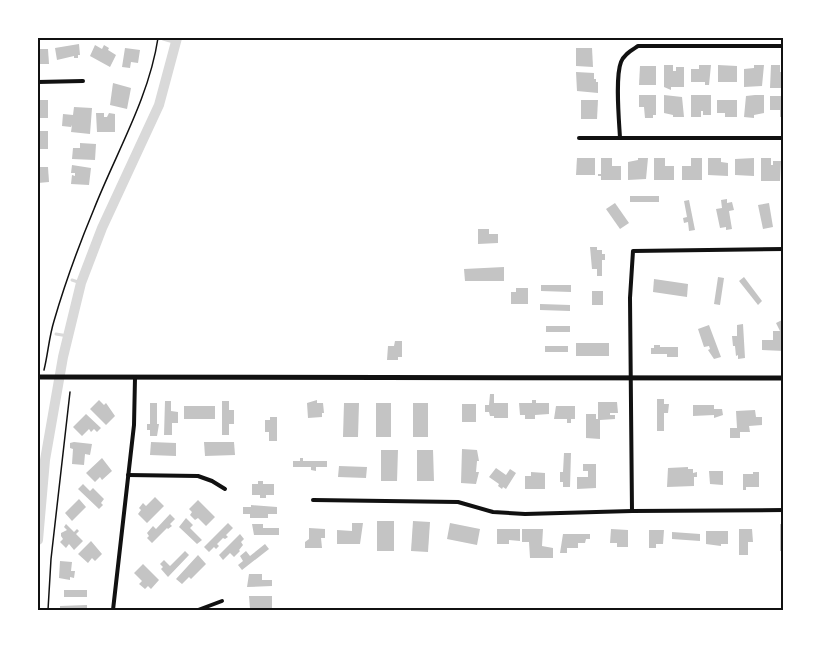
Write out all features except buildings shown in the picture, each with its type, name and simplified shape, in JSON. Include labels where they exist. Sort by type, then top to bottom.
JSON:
[{"type":"street","points":[[620,138],[619,73],[621,62],[628,52],[639,46],[783,46]]},
{"type":"street","points":[[38,81],[83,81]]},
{"type":"street","points":[[579,138],[783,138]]},
{"type":"street","points":[[632,511],[630,298],[633,251],[783,249]]},
{"type":"street","points":[[40,377],[783,378]]},
{"type":"street","points":[[113,610],[134,425],[135,378]]},
{"type":"street","points":[[128,475],[198,476],[225,489]]},
{"type":"street","points":[[313,500],[458,501],[493,512],[525,514],[783,510]]},
{"type":"street","points":[[198,610],[222,602]]},
{"type":"path","points":[[40,377],[53,323],[71,266],[140,102],[158,38]]},
{"type":"path","points":[[48,610],[52,552],[70,392]]},
{"type":"waterway","points":[[38,540],[45,460],[63,357],[81,283],[102,228],[159,105],[177,38]]},
{"type":"waterway","points":[[163,39],[177,43]]},
{"type":"waterway","points":[[72,280],[81,283]]},
{"type":"waterway","points":[[56,334],[68,336]]}]
